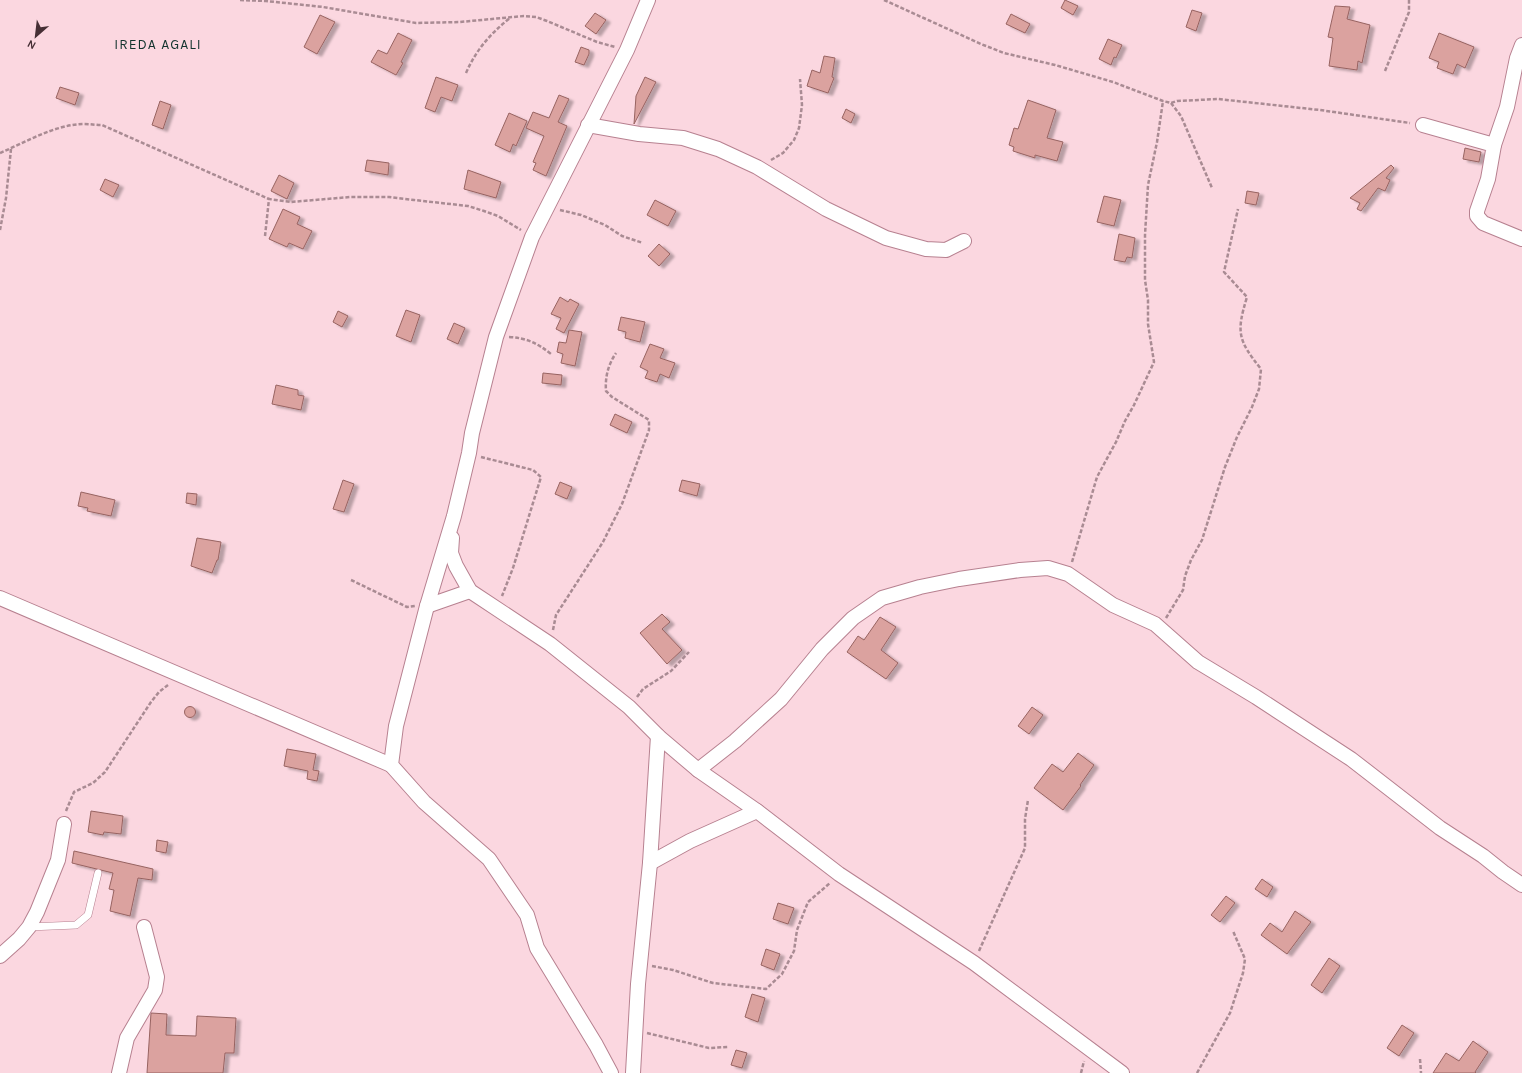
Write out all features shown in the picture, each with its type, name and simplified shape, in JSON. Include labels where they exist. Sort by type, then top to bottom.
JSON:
[{"type":"street","points":[[391,765],[396,726],[427,606],[454,516],[472,433],[496,337],[532,237],[627,50],[648,0]]},
{"type":"street","points":[[1522,45],[1517,58],[1507,107],[1494,145],[1488,179],[1477,212],[1477,216],[1483,223],[1522,239]]},
{"type":"street","points":[[588,125],[639,134],[683,138],[718,149],[757,167],[826,209],[886,238],[926,249],[946,250],[964,241]]},
{"type":"street","points":[[1423,125],[1494,145]]},
{"type":"street","points":[[454,516],[451,553],[456,566],[470,591],[550,644],[629,707],[658,736],[698,770],[757,812],[839,874],[974,963],[1122,1073]]},
{"type":"street","points":[[698,770],[735,741],[781,699],[822,649],[853,618],[882,598],[920,587],[959,579],[1020,570],[1048,568],[1068,574],[1114,605],[1155,624],[1198,662],[1256,697],[1352,759],[1440,828],[1483,856],[1502,872],[1522,885]]},
{"type":"street","points":[[427,606],[470,591]]},
{"type":"street","points":[[0,598],[391,765],[424,802],[490,859],[527,915],[537,948],[596,1045],[611,1073]]},
{"type":"street","points":[[633,1073],[640,963],[650,863],[658,736]]},
{"type":"street","points":[[650,863],[690,841],[757,812]]},
{"type":"street","points":[[0,956],[19,939],[29,927],[38,912],[58,860],[64,824]]},
{"type":"street","points":[[119,1073],[127,1038],[155,990],[157,977],[144,927]]},
{"type":"lane","points":[[29,927],[76,925],[88,916],[98,873]]},
{"type":"path","points":[[240,0],[324,6],[416,22],[460,22],[524,16],[548,21],[597,42],[627,50]]},
{"type":"path","points":[[884,0],[1004,53],[1055,65],[1113,82],[1171,103],[1177,101],[1218,99],[1320,110],[1423,125]]},
{"type":"path","points":[[1385,71],[1409,12],[1409,0]]},
{"type":"path","points":[[466,73],[478,48],[492,32],[510,18]]},
{"type":"path","points":[[757,167],[783,154],[794,140],[799,128],[802,105],[800,79]]},
{"type":"path","points":[[1068,574],[1098,477],[1154,362],[1148,324],[1148,300],[1145,280],[1145,235],[1148,185],[1157,142],[1163,101]]},
{"type":"path","points":[[1171,103],[1181,116],[1212,188]]},
{"type":"path","points":[[0,153],[50,131],[67,126],[83,124],[102,125],[269,199],[291,202],[350,197],[389,197],[468,206],[498,216],[532,237]]},
{"type":"path","points":[[0,230],[11,148]]},
{"type":"path","points":[[265,236],[269,199]]},
{"type":"path","points":[[548,208],[581,215],[605,225],[622,236],[643,243]]},
{"type":"path","points":[[1155,624],[1165,620],[1183,590],[1185,576],[1191,560],[1202,540],[1224,467],[1252,407],[1258,389],[1261,370],[1246,351],[1241,341],[1240,333],[1240,320],[1247,297],[1224,272],[1238,209]]},
{"type":"path","points":[[496,337],[518,338],[537,343],[551,354]]},
{"type":"path","points":[[550,644],[556,615],[603,542],[622,504],[649,430],[649,420],[612,397],[606,391],[606,381],[610,363],[616,353]]},
{"type":"path","points":[[468,453],[533,470],[542,477],[513,568],[498,609]]},
{"type":"path","points":[[352,580],[407,607],[427,606]]},
{"type":"path","points":[[629,707],[643,689],[671,671],[689,652]]},
{"type":"path","points":[[64,824],[67,806],[74,792],[93,783],[105,772],[159,692],[172,683],[187,677]]},
{"type":"path","points":[[974,963],[1025,848],[1028,800]]},
{"type":"path","points":[[640,963],[673,970],[713,983],[766,989],[782,974],[794,951],[798,930],[808,902],[839,874]]},
{"type":"path","points":[[1197,1073],[1230,1013],[1243,973],[1245,959],[1233,931]]},
{"type":"path","points":[[635,1031],[709,1048],[728,1047]]},
{"type":"path","points":[[1420,1059],[1421,1073]]},
{"type":"building","points":[[1065,0],[1078,6],[1073,15],[1061,8]]},
{"type":"building","points":[[1335,6],[1350,7],[1347,19],[1370,25],[1362,63],[1358,61],[1357,70],[1329,66],[1333,38],[1328,37]]},
{"type":"building","points":[[1192,10],[1202,13],[1196,31],[1186,27]]},
{"type":"building","points":[[595,13],[606,20],[596,34],[585,26]]},
{"type":"building","points":[[1011,14],[1030,24],[1025,33],[1006,24]]},
{"type":"building","points":[[320,15],[335,22],[317,54],[304,47]]},
{"type":"building","points":[[398,33],[412,40],[401,62],[403,63],[396,75],[371,62],[378,50],[387,54]]},
{"type":"building","points":[[1439,33],[1474,47],[1465,68],[1457,64],[1453,74],[1437,68],[1439,62],[1429,58]]},
{"type":"building","points":[[1108,39],[1122,45],[1116,58],[1114,57],[1111,65],[1099,59]]},
{"type":"building","points":[[581,47],[589,50],[589,54],[584,65],[575,62]]},
{"type":"building","points":[[824,56],[835,58],[832,77],[834,78],[828,93],[807,86],[812,70],[820,73]]},
{"type":"building","points":[[436,77],[458,85],[452,101],[441,97],[435,112],[425,108]]},
{"type":"building","points":[[645,77],[656,82],[634,124],[636,96]]},
{"type":"building","points":[[60,87],[79,93],[75,105],[56,98]]},
{"type":"building","points":[[559,95],[569,99],[558,122],[567,126],[546,176],[533,170],[536,163],[533,162],[544,136],[526,128],[533,112],[549,118]]},
{"type":"building","points":[[1028,100],[1056,110],[1047,138],[1063,142],[1057,161],[1035,155],[1035,158],[1013,151],[1014,147],[1009,145],[1014,128],[1018,129]]},
{"type":"building","points":[[160,101],[171,105],[163,129],[152,125]]},
{"type":"building","points":[[846,109],[855,114],[851,123],[842,118]]},
{"type":"building","points":[[509,113],[527,121],[516,146],[513,144],[510,152],[495,145]]},
{"type":"building","points":[[1465,148],[1481,152],[1479,162],[1463,159]]},
{"type":"building","points":[[367,160],[389,163],[388,175],[365,171]]},
{"type":"building","points":[[1391,165],[1394,168],[1386,178],[1390,180],[1385,191],[1378,188],[1361,211],[1357,209],[1360,203],[1350,198]]},
{"type":"building","points":[[468,170],[501,182],[496,198],[464,189]]},
{"type":"building","points":[[279,175],[294,183],[287,199],[271,191]]},
{"type":"building","points":[[105,179],[119,185],[113,197],[100,190]]},
{"type":"building","points":[[1247,191],[1259,193],[1256,205],[1245,203]]},
{"type":"building","points":[[1104,196],[1121,200],[1114,226],[1097,222]]},
{"type":"building","points":[[655,200],[676,211],[668,226],[647,215]]},
{"type":"building","points":[[283,209],[300,217],[297,224],[312,231],[303,249],[289,243],[287,247],[269,239]]},
{"type":"building","points":[[1119,234],[1135,238],[1132,258],[1127,257],[1125,262],[1114,260]]},
{"type":"building","points":[[659,244],[670,254],[659,266],[648,256]]},
{"type":"building","points":[[560,297],[568,302],[570,299],[579,304],[564,333],[556,329],[561,318],[551,314]]},
{"type":"building","points":[[406,310],[420,315],[411,342],[396,336]]},
{"type":"building","points":[[338,311],[348,316],[342,327],[333,322]]},
{"type":"building","points":[[621,317],[645,322],[640,342],[625,338],[626,332],[618,330]]},
{"type":"building","points":[[454,323],[465,328],[458,344],[447,339]]},
{"type":"building","points":[[569,330],[582,332],[575,366],[561,363],[563,354],[557,352],[559,342],[566,343]]},
{"type":"building","points":[[650,344],[664,349],[660,358],[675,363],[669,378],[660,374],[657,382],[645,378],[648,371],[640,367]]},
{"type":"building","points":[[543,373],[562,375],[561,385],[542,383]]},
{"type":"building","points":[[276,385],[298,390],[298,395],[304,396],[301,410],[272,404]]},
{"type":"building","points":[[615,414],[632,422],[627,433],[610,425]]},
{"type":"building","points":[[343,480],[354,484],[344,512],[333,509]]},
{"type":"building","points":[[682,480],[700,484],[697,496],[679,491]]},
{"type":"building","points":[[560,482],[572,487],[567,499],[555,494]]},
{"type":"building","points":[[81,492],[115,500],[111,516],[87,511],[88,508],[78,506]]},
{"type":"building","points":[[187,493],[197,494],[196,505],[186,503]]},
{"type":"building","points":[[197,538],[221,542],[218,560],[212,573],[191,566]]},
{"type":"building","points":[[662,614],[670,622],[662,629],[682,650],[667,664],[640,633]]},
{"type":"building","points":[[880,617],[896,627],[881,650],[898,663],[886,679],[847,652],[858,636],[864,640]]},
{"type":"building","points":[[188,707],[192,707],[194,708],[194,716],[188,717],[185,714],[185,710]]},
{"type":"building","points":[[1032,707],[1043,715],[1029,734],[1018,726]]},
{"type":"building","points":[[287,749],[316,754],[313,770],[319,771],[317,781],[307,779],[308,771],[284,766]]},
{"type":"building","points":[[1078,753],[1094,765],[1080,785],[1081,786],[1063,810],[1034,788],[1052,764],[1063,772]]},
{"type":"building","points":[[91,811],[123,816],[121,834],[104,832],[103,835],[88,832]]},
{"type":"building","points":[[157,840],[168,842],[166,853],[156,851]]},
{"type":"building","points":[[74,851],[153,869],[152,880],[138,878],[130,916],[110,911],[114,890],[109,889],[113,873],[72,863]]},
{"type":"building","points":[[1262,879],[1273,887],[1267,897],[1255,889]]},
{"type":"building","points":[[1226,896],[1235,903],[1220,922],[1211,915]]},
{"type":"building","points":[[778,903],[794,908],[788,924],[773,919]]},
{"type":"building","points":[[1295,911],[1311,922],[1287,954],[1261,935],[1270,923],[1282,932]]},
{"type":"building","points":[[766,949],[780,954],[774,970],[761,965]]},
{"type":"building","points":[[1329,958],[1340,966],[1322,993],[1311,985]]},
{"type":"building","points":[[752,994],[765,998],[758,1022],[745,1017]]},
{"type":"building","points":[[151,1013],[167,1014],[166,1035],[196,1036],[197,1016],[236,1018],[234,1053],[225,1053],[223,1073],[147,1073]]},
{"type":"building","points":[[1402,1025],[1414,1033],[1399,1056],[1387,1048]]},
{"type":"building","points":[[1473,1041],[1488,1052],[1475,1072],[1476,1073],[1433,1073],[1446,1053],[1459,1061]]},
{"type":"building","points":[[736,1050],[747,1053],[742,1068],[731,1065]]},
{"type":"district","name":"IREDA AGALI","points":[[158,44]]}]
